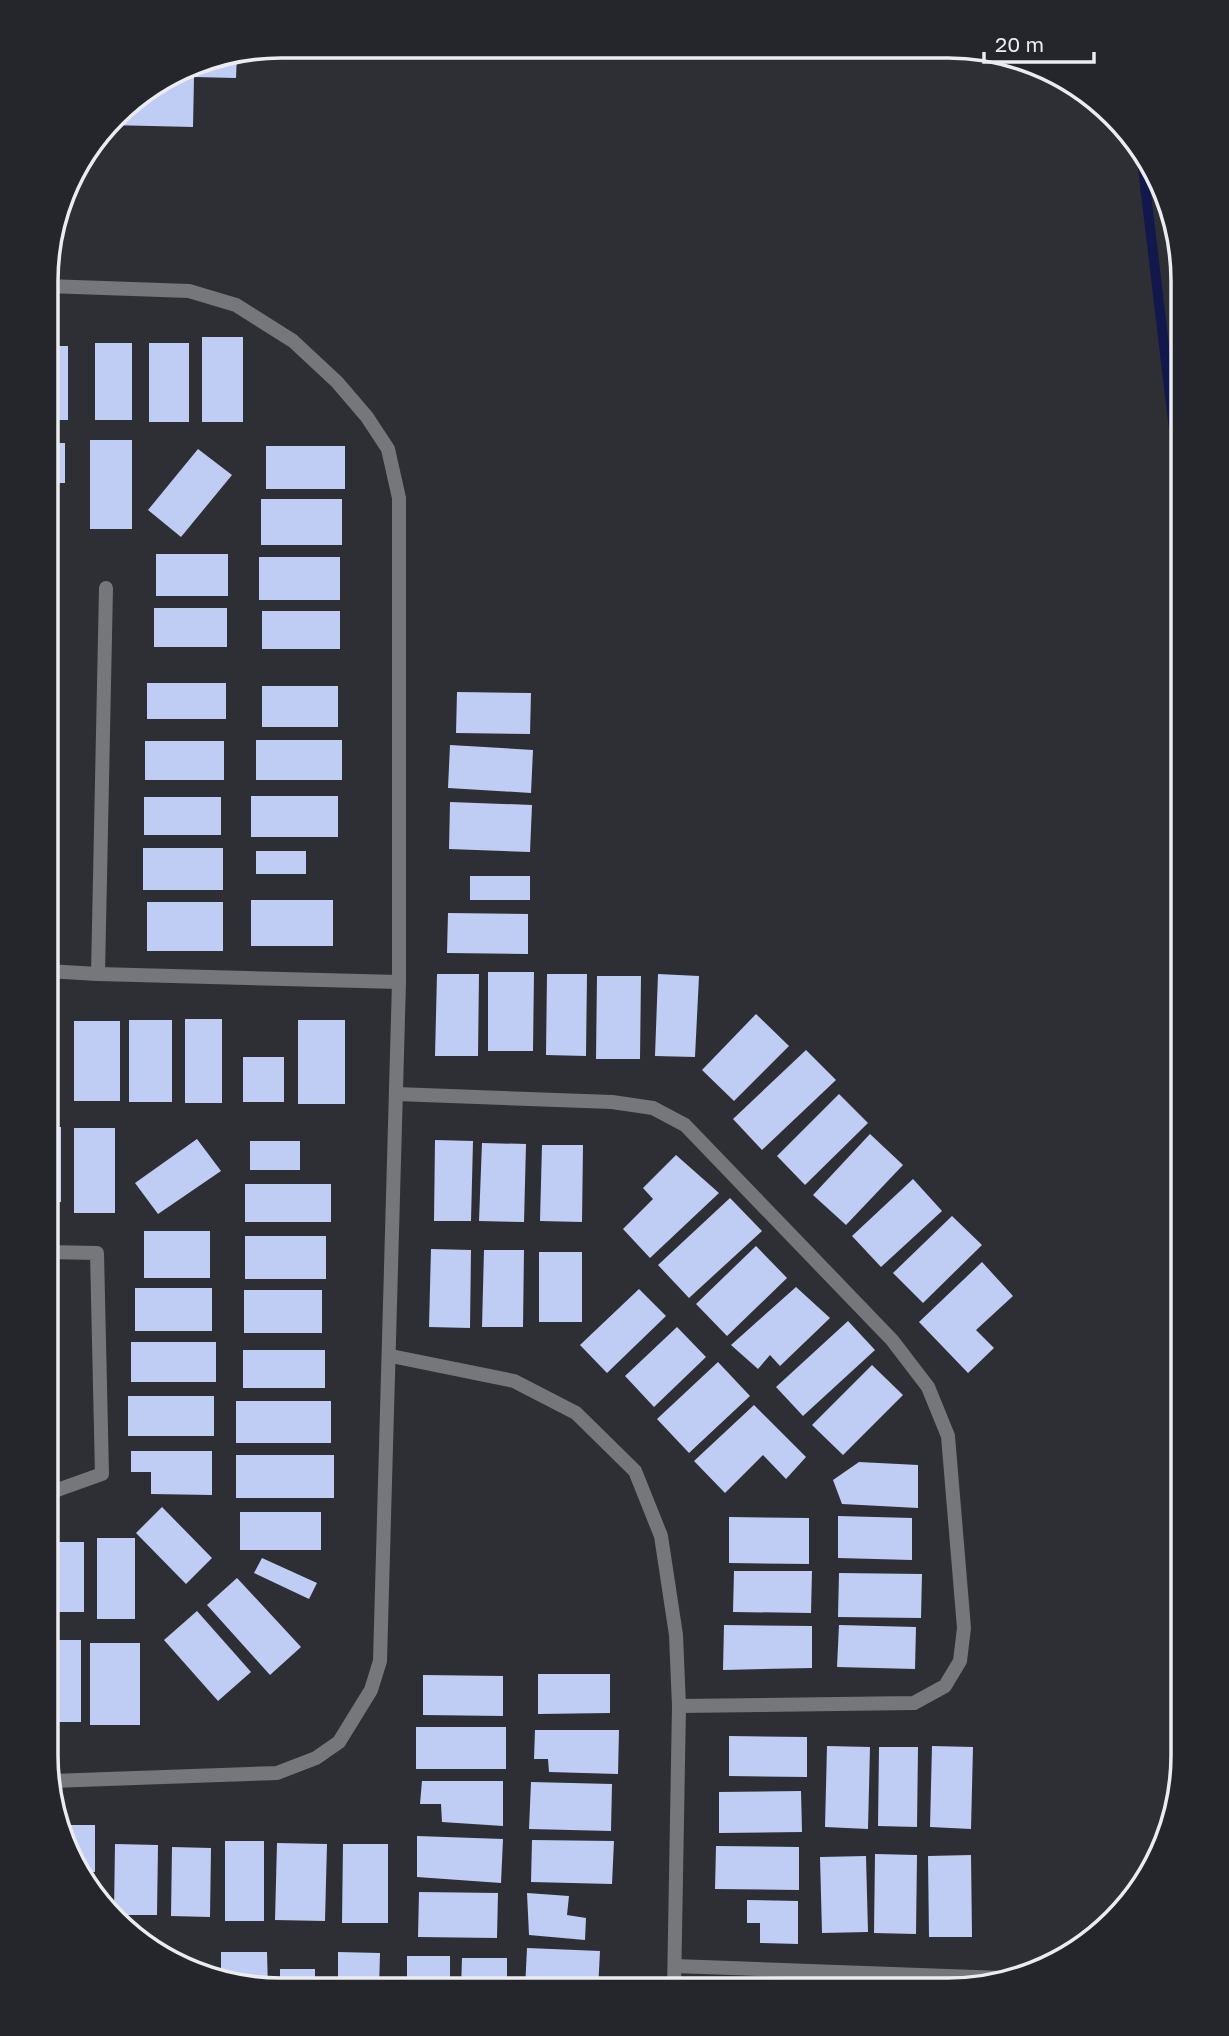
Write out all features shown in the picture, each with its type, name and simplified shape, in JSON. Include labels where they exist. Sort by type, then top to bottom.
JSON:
[{"type":"street","points":[[58,286],[189,291],[236,304],[293,341],[337,382],[368,417],[388,449],[399,498],[399,982],[391,1356],[380,1661],[371,1690],[339,1742],[316,1758],[277,1773],[59,1781]]},
{"type":"street","points":[[98,974],[106,588]]},
{"type":"street","points":[[58,972],[399,982]]},
{"type":"street","points":[[396,1094],[612,1102],[653,1108],[685,1125],[892,1340],[928,1387],[948,1436],[964,1628],[960,1661],[944,1686],[914,1703],[679,1706]]},
{"type":"street","points":[[58,1252],[97,1253],[102,1474],[58,1490]]},
{"type":"street","points":[[391,1356],[514,1381],[576,1413],[635,1471],[661,1536],[676,1634],[679,1706],[674,1978]]},
{"type":"street","points":[[675,1966],[968,1977]]},
{"type":"building","points":[[237,62],[236,78],[194,77],[193,127],[122,125],[145,104],[169,88],[195,75]]},
{"type":"building","points":[[202,337],[243,337],[243,422],[202,422]]},
{"type":"building","points":[[95,343],[132,343],[132,420],[95,420]]},
{"type":"building","points":[[149,343],[189,343],[189,422],[149,422]]},
{"type":"building","points":[[58,346],[68,346],[68,420],[58,420]]},
{"type":"building","points":[[90,440],[132,440],[132,529],[90,529]]},
{"type":"building","points":[[58,443],[65,443],[65,483],[58,483]]},
{"type":"building","points":[[266,446],[345,446],[345,489],[266,489]]},
{"type":"building","points":[[198,449],[232,475],[181,537],[148,510]]},
{"type":"building","points":[[261,499],[342,499],[342,545],[261,545]]},
{"type":"building","points":[[156,554],[228,554],[228,596],[156,596]]},
{"type":"building","points":[[259,557],[340,557],[340,600],[259,600]]},
{"type":"building","points":[[154,608],[227,608],[227,647],[154,647]]},
{"type":"building","points":[[262,611],[340,611],[340,649],[262,649]]},
{"type":"building","points":[[147,683],[226,683],[226,719],[147,719]]},
{"type":"building","points":[[262,686],[338,686],[338,727],[262,727]]},
{"type":"building","points":[[457,692],[531,693],[530,734],[456,733]]},
{"type":"building","points":[[256,740],[342,740],[342,780],[256,780]]},
{"type":"building","points":[[145,741],[224,741],[224,780],[145,780]]},
{"type":"building","points":[[450,745],[533,750],[531,793],[448,788]]},
{"type":"building","points":[[251,796],[338,796],[338,837],[251,837]]},
{"type":"building","points":[[144,797],[221,797],[221,835],[144,835]]},
{"type":"building","points":[[450,802],[532,805],[530,852],[449,849]]},
{"type":"building","points":[[143,848],[223,848],[223,890],[143,890]]},
{"type":"building","points":[[256,851],[306,851],[306,874],[256,874]]},
{"type":"building","points":[[470,876],[530,876],[530,900],[470,900]]},
{"type":"building","points":[[251,900],[333,900],[333,946],[251,946]]},
{"type":"building","points":[[147,902],[223,902],[223,951],[147,951]]},
{"type":"building","points":[[448,913],[528,914],[528,954],[447,953]]},
{"type":"building","points":[[488,972],[534,972],[533,1051],[488,1051]]},
{"type":"building","points":[[437,974],[479,974],[478,1056],[435,1056]]},
{"type":"building","points":[[547,974],[587,974],[586,1056],[546,1055]]},
{"type":"building","points":[[658,974],[699,976],[695,1057],[655,1056]]},
{"type":"building","points":[[597,976],[641,976],[640,1059],[596,1059]]},
{"type":"building","points":[[756,1014],[789,1046],[734,1101],[702,1070]]},
{"type":"building","points":[[185,1019],[222,1019],[222,1103],[185,1103]]},
{"type":"building","points":[[58,1020],[59,1020],[58,1103]]},
{"type":"building","points":[[129,1020],[172,1020],[172,1102],[129,1102]]},
{"type":"building","points":[[298,1020],[345,1020],[345,1104],[298,1104]]},
{"type":"building","points":[[74,1021],[120,1021],[120,1101],[74,1101]]},
{"type":"building","points":[[806,1050],[836,1080],[762,1150],[733,1119]]},
{"type":"building","points":[[243,1057],[284,1057],[284,1102],[243,1102]]},
{"type":"building","points":[[839,1094],[868,1123],[805,1185],[777,1156]]},
{"type":"building","points":[[58,1127],[61,1127],[61,1202],[58,1202]]},
{"type":"building","points":[[74,1128],[115,1128],[115,1213],[74,1213]]},
{"type":"building","points":[[870,1134],[903,1165],[846,1225],[813,1195]]},
{"type":"building","points":[[197,1139],[221,1171],[158,1214],[135,1183]]},
{"type":"building","points":[[435,1140],[473,1141],[471,1221],[434,1221]]},
{"type":"building","points":[[250,1141],[300,1141],[300,1170],[250,1170]]},
{"type":"building","points":[[482,1143],[526,1144],[524,1222],[479,1221]]},
{"type":"building","points":[[542,1145],[583,1145],[582,1222],[540,1221]]},
{"type":"building","points":[[676,1155],[719,1193],[650,1258],[623,1229],[653,1199],[643,1188]]},
{"type":"building","points":[[913,1179],[942,1211],[881,1267],[852,1236]]},
{"type":"building","points":[[245,1184],[331,1184],[331,1222],[245,1222]]},
{"type":"building","points":[[730,1198],[762,1231],[689,1298],[658,1265]]},
{"type":"building","points":[[952,1216],[982,1245],[923,1303],[893,1273]]},
{"type":"building","points":[[144,1231],[210,1231],[210,1278],[144,1278]]},
{"type":"building","points":[[245,1236],[326,1236],[326,1279],[245,1279]]},
{"type":"building","points":[[756,1246],[787,1278],[727,1336],[696,1304]]},
{"type":"building","points":[[431,1249],[471,1250],[470,1328],[429,1327]]},
{"type":"building","points":[[484,1250],[524,1250],[523,1327],[482,1327]]},
{"type":"building","points":[[539,1252],[582,1252],[582,1322],[539,1322]]},
{"type":"building","points":[[982,1262],[1013,1296],[976,1330],[994,1348],[968,1373],[919,1322]]},
{"type":"building","points":[[796,1287],[830,1318],[780,1366],[770,1355],[758,1369],[731,1345]]},
{"type":"building","points":[[135,1288],[212,1288],[212,1331],[135,1331]]},
{"type":"building","points":[[639,1289],[666,1316],[607,1373],[580,1345]]},
{"type":"building","points":[[244,1290],[322,1290],[322,1333],[244,1333]]},
{"type":"building","points":[[848,1321],[875,1350],[803,1416],[776,1387]]},
{"type":"building","points":[[677,1327],[706,1357],[654,1407],[625,1376]]},
{"type":"building","points":[[131,1342],[216,1342],[216,1382],[131,1382]]},
{"type":"building","points":[[243,1350],[325,1350],[325,1388],[243,1388]]},
{"type":"building","points":[[718,1362],[750,1396],[689,1453],[657,1419]]},
{"type":"building","points":[[872,1365],[903,1395],[843,1455],[812,1425]]},
{"type":"building","points":[[128,1396],[214,1396],[214,1436],[128,1436]]},
{"type":"building","points":[[236,1401],[331,1401],[331,1443],[236,1443]]},
{"type":"building","points":[[754,1405],[806,1457],[786,1479],[763,1455],[725,1493],[694,1461]]},
{"type":"building","points":[[131,1451],[212,1451],[212,1495],[151,1494],[151,1472],[131,1472]]},
{"type":"building","points":[[236,1455],[334,1455],[334,1498],[236,1498]]},
{"type":"building","points":[[859,1462],[918,1465],[918,1508],[842,1504],[833,1480]]},
{"type":"building","points":[[162,1507],[212,1558],[186,1584],[136,1533]]},
{"type":"building","points":[[240,1512],[321,1512],[321,1550],[240,1550]]},
{"type":"building","points":[[838,1516],[912,1518],[912,1560],[838,1558]]},
{"type":"building","points":[[729,1517],[809,1518],[809,1564],[729,1563]]},
{"type":"building","points":[[97,1538],[135,1538],[135,1619],[97,1619]]},
{"type":"building","points":[[58,1542],[84,1542],[84,1612],[58,1612]]},
{"type":"building","points":[[262,1558],[317,1583],[309,1599],[254,1573]]},
{"type":"building","points":[[734,1571],[812,1571],[811,1613],[733,1612]]},
{"type":"building","points":[[839,1573],[922,1574],[921,1618],[838,1617]]},
{"type":"building","points":[[237,1578],[301,1647],[270,1675],[207,1605]]},
{"type":"building","points":[[197,1611],[251,1672],[218,1701],[164,1640]]},
{"type":"building","points":[[724,1625],[812,1626],[812,1668],[723,1670]]},
{"type":"building","points":[[839,1625],[916,1627],[915,1669],[837,1667]]},
{"type":"building","points":[[58,1640],[81,1640],[81,1722],[58,1722]]},
{"type":"building","points":[[90,1643],[140,1643],[140,1725],[90,1725]]},
{"type":"building","points":[[538,1674],[610,1674],[610,1713],[538,1714]]},
{"type":"building","points":[[423,1675],[503,1676],[503,1716],[423,1715]]},
{"type":"building","points":[[416,1727],[506,1727],[506,1769],[416,1769]]},
{"type":"building","points":[[535,1730],[619,1730],[618,1774],[549,1772],[548,1759],[534,1759]]},
{"type":"building","points":[[729,1736],[807,1737],[807,1777],[729,1776]]},
{"type":"building","points":[[827,1746],[870,1747],[868,1829],[825,1827]]},
{"type":"building","points":[[932,1746],[973,1747],[971,1829],[930,1827]]},
{"type":"building","points":[[879,1747],[918,1747],[917,1827],[878,1826]]},
{"type":"building","points":[[422,1781],[503,1781],[503,1826],[442,1822],[441,1804],[420,1804]]},
{"type":"building","points":[[531,1782],[612,1784],[611,1831],[529,1829]]},
{"type":"building","points":[[801,1791],[802,1832],[719,1833],[719,1792]]},
{"type":"building","points":[[69,1825],[95,1825],[95,1872],[91,1872],[88,1867]]},
{"type":"building","points":[[417,1836],[503,1839],[501,1883],[417,1877]]},
{"type":"building","points":[[532,1840],[614,1841],[612,1884],[531,1882]]},
{"type":"building","points":[[225,1841],[264,1841],[264,1921],[225,1921]]},
{"type":"building","points":[[277,1843],[327,1844],[325,1921],[275,1920]]},
{"type":"building","points":[[115,1844],[158,1845],[157,1915],[125,1915],[114,1903]]},
{"type":"building","points":[[343,1844],[388,1844],[388,1923],[342,1923]]},
{"type":"building","points":[[716,1846],[799,1847],[799,1890],[715,1889]]},
{"type":"building","points":[[172,1847],[211,1848],[210,1917],[171,1916]]},
{"type":"building","points":[[875,1854],[917,1855],[916,1934],[874,1933]]},
{"type":"building","points":[[971,1855],[972,1937],[929,1937],[928,1856]]},
{"type":"building","points":[[866,1856],[868,1932],[822,1933],[820,1857]]},
{"type":"building","points":[[419,1892],[498,1893],[497,1938],[418,1937]]},
{"type":"building","points":[[527,1893],[569,1896],[567,1915],[586,1918],[585,1940],[529,1935]]},
{"type":"building","points":[[747,1900],[798,1901],[798,1944],[760,1943],[760,1923],[747,1923]]},
{"type":"building","points":[[527,1948],[600,1951],[599,1978],[526,1978]]},
{"type":"building","points":[[221,1952],[267,1952],[268,1977],[221,1970]]},
{"type":"building","points":[[338,1952],[380,1953],[379,1978],[338,1978]]},
{"type":"building","points":[[407,1956],[450,1956],[450,1978],[407,1978]]},
{"type":"building","points":[[462,1958],[507,1958],[507,1978],[461,1978]]},
{"type":"building","points":[[280,1969],[315,1969],[315,1978],[280,1978]]},
{"type":"waterway","points":[[1144,174],[1171,405]]}]
